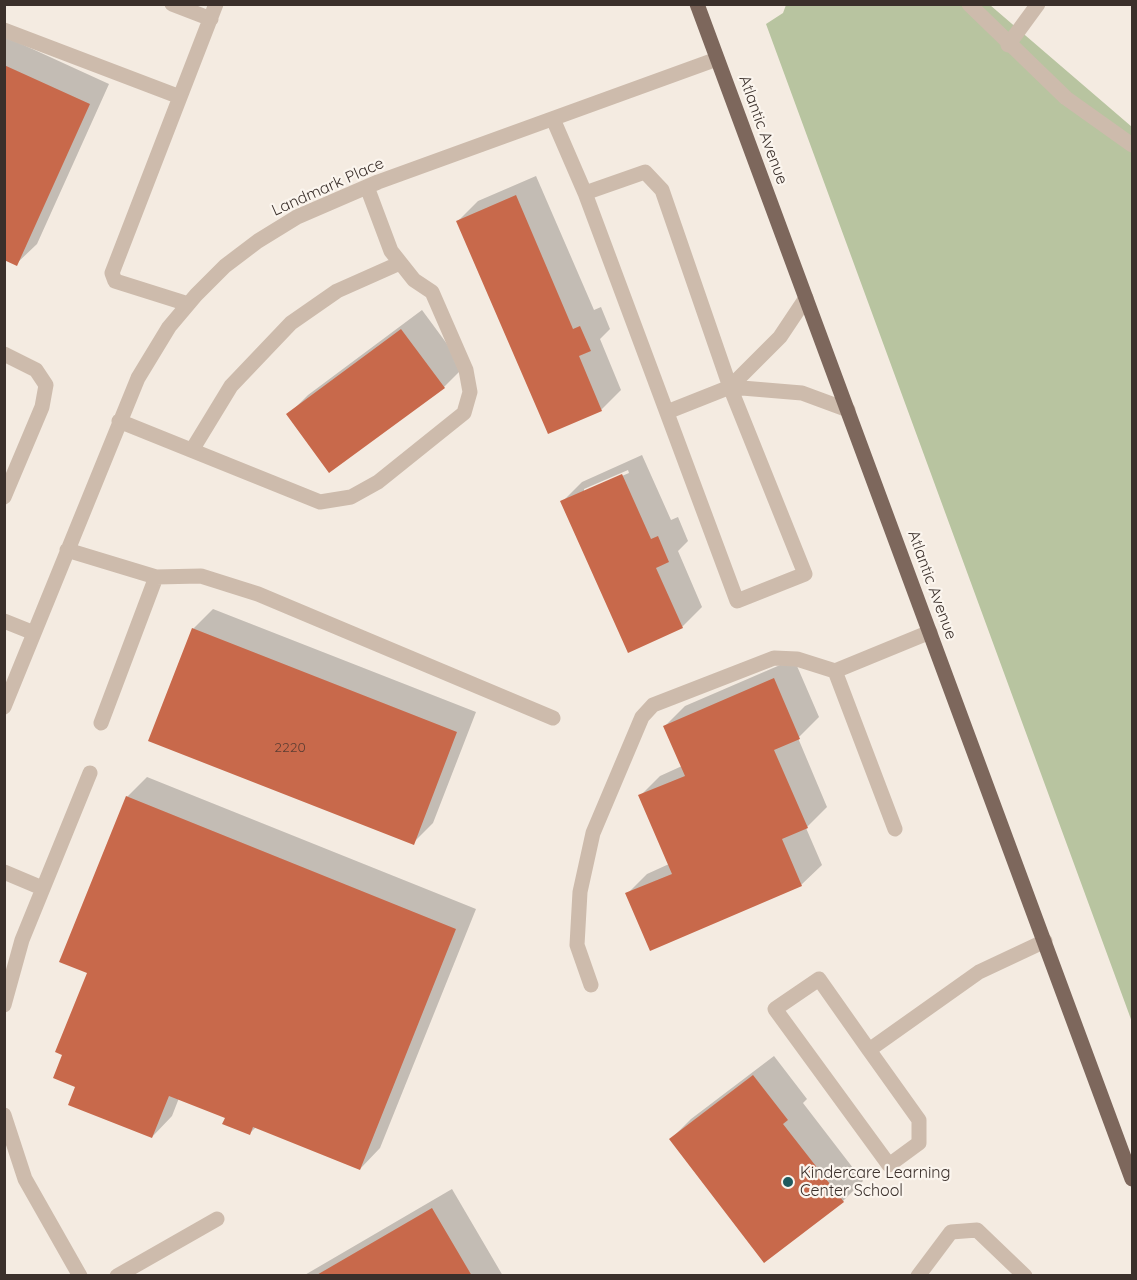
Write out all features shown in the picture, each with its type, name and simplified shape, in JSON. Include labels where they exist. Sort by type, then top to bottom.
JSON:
[{"type":"main road","name":"Atlantic Avenue","points":[[697,4],[1132,1179]]},
{"type":"street","points":[[172,4],[211,19]]},
{"type":"street","points":[[188,304],[115,281],[112,273],[216,4]]},
{"type":"street","points":[[1008,45],[1038,4]]},
{"type":"street","points":[[979,8],[1008,45],[1066,98],[1132,145]]},
{"type":"street","points":[[4,30],[180,97]]},
{"type":"street","name":"Landmark Place","points":[[4,707],[138,378],[169,327],[225,266],[258,241],[297,217],[367,187],[717,59]]},
{"type":"street","points":[[553,118],[585,193],[737,601],[805,574],[730,387],[662,190],[645,172],[585,193]]},
{"type":"street","points":[[119,421],[320,502],[351,497],[378,482],[464,413],[470,392],[466,370],[432,292],[414,280],[391,251],[367,187]]},
{"type":"street","points":[[192,450],[231,386],[291,323],[337,291],[400,263]]},
{"type":"street","points":[[667,412],[730,387],[780,337],[806,298]]},
{"type":"street","points":[[4,354],[36,370],[46,385],[42,407],[4,497]]},
{"type":"street","points":[[730,387],[802,393],[848,410]]},
{"type":"street","points":[[67,550],[156,577],[201,576],[258,594],[553,718]]},
{"type":"street","points":[[101,723],[156,577]]},
{"type":"street","points":[[4,621],[34,633]]},
{"type":"street","points":[[591,985],[577,945],[580,892],[594,833],[642,717],[653,705],[774,658],[797,659],[835,671],[930,632]]},
{"type":"street","points":[[835,671],[895,829]]},
{"type":"street","points":[[4,1005],[22,940],[90,773]]},
{"type":"street","points":[[4,873],[42,888]]},
{"type":"street","points":[[869,1050],[979,972],[1045,941]]},
{"type":"street","points":[[819,979],[869,1050],[919,1120],[919,1143],[888,1165],[776,1009],[819,979]]},
{"type":"street","points":[[4,1115],[25,1179],[80,1275]]},
{"type":"street","points":[[117,1275],[217,1219]]},
{"type":"street","points":[[918,1275],[951,1232],[977,1230],[1025,1275]]},
{"type":"green space","points":[[786,5],[990,5],[1132,127],[1132,1022],[766,24],[783,13]]},
{"type":"building","points":[[4,65],[90,104],[17,266],[4,260]]},
{"type":"building","points":[[516,195],[573,329],[580,326],[591,351],[579,356],[602,411],[548,434],[456,221]]},
{"type":"building","points":[[401,329],[445,388],[329,473],[286,414]]},
{"type":"building","points":[[622,474],[651,539],[658,536],[669,562],[656,568],[683,628],[628,653],[560,501]]},
{"type":"building","points":[[192,628],[457,732],[414,845],[148,741]]},
{"type":"building","points":[[774,678],[800,739],[774,750],[808,828],[782,839],[802,886],[650,951],[625,893],[672,874],[638,795],[685,776],[663,726]]},
{"type":"building","points":[[126,796],[456,929],[360,1170],[253,1127],[250,1135],[222,1124],[225,1118],[169,1096],[152,1138],[68,1105],[75,1087],[53,1078],[62,1055],[55,1052],[87,973],[59,962]]},
{"type":"building","points":[[753,1075],[788,1120],[783,1124],[844,1202],[764,1263],[669,1139]]},
{"type":"building","points":[[432,1208],[472,1276],[315,1276]]},
{"type":"place","name":"Kindercare Learning Center School","points":[[788,1182]]}]
